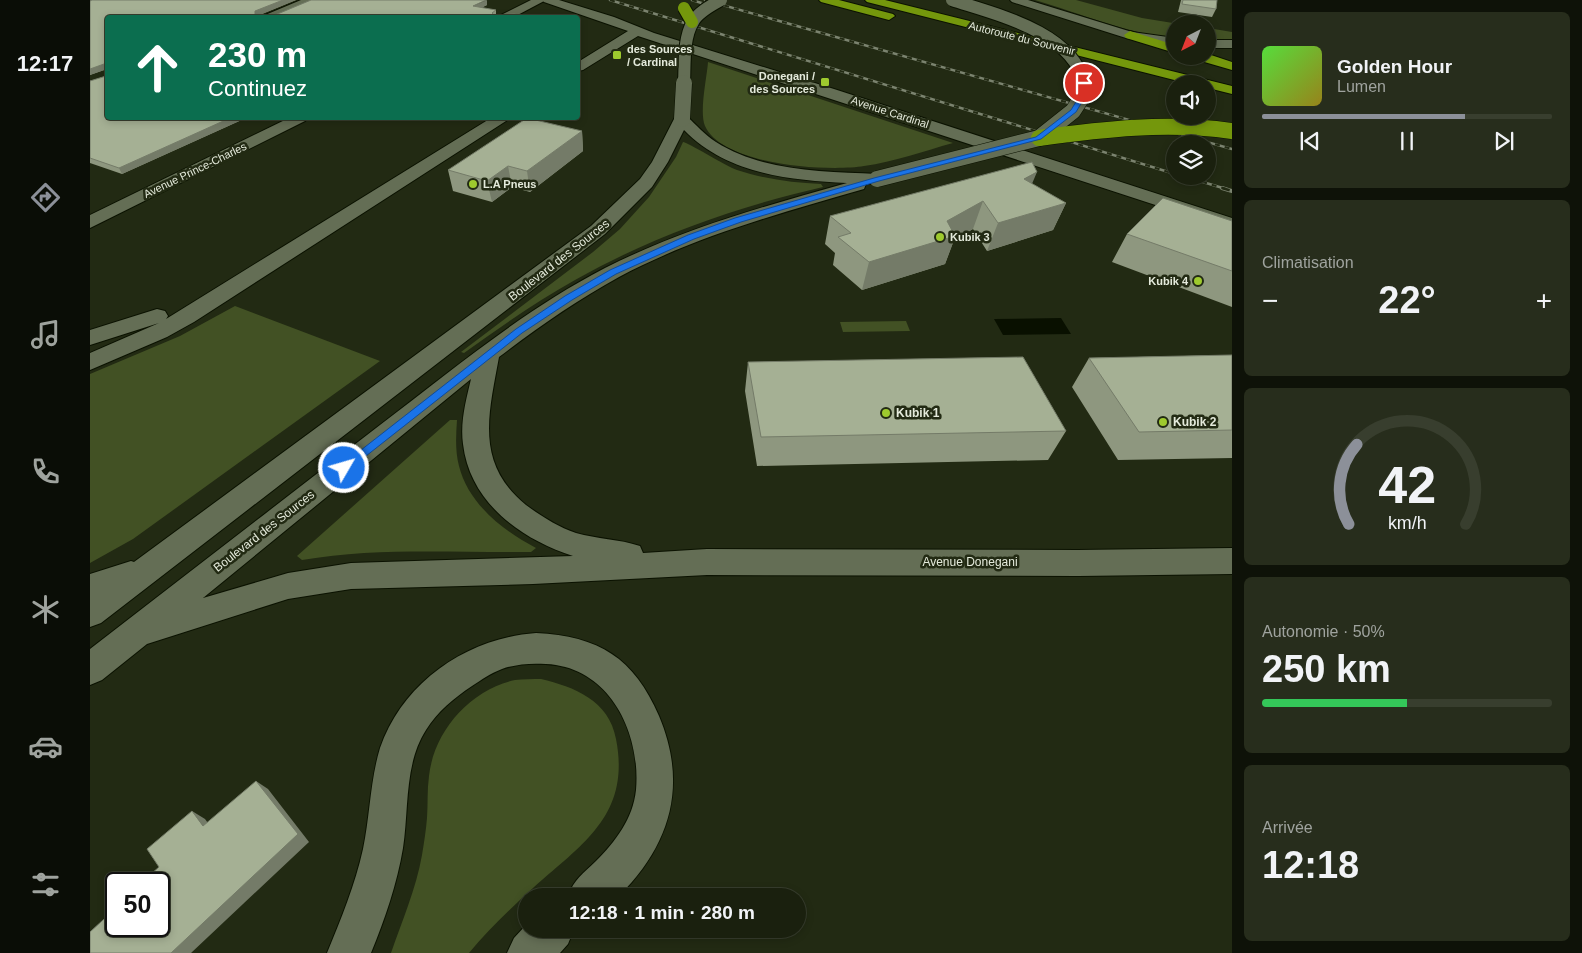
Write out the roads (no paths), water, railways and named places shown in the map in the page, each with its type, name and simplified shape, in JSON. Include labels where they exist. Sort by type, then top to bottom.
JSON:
[{"type":"highway","points":[[682,0],[692,22]]},
{"type":"highway","name":"Autoroute du Souvenir","points":[[825,0],[1095,70]]},
{"type":"highway","name":"Autoroute du Souvenir","points":[[870,0],[1232,90]]},
{"type":"highway","points":[[1130,34],[1166,46]]},
{"type":"highway","points":[[1216,61],[1232,66]]},
{"type":"highway","points":[[1216,100],[1232,104]]},
{"type":"highway","points":[[1039,138],[1138,125],[1181,125],[1232,131]]},
{"type":"main road","points":[[272,15],[311,0]]},
{"type":"main road","points":[[508,15],[540,0]]},
{"type":"main road","name":"Avenue Cardinal","points":[[548,0],[672,43],[829,92],[1232,224]]},
{"type":"main road","points":[[692,22],[721,0]]},
{"type":"main road","points":[[952,0],[995,13],[1027,26],[1058,44],[1075,59],[1083,78],[1082,97],[1073,111],[1039,138]]},
{"type":"main road","points":[[1016,0],[1130,34],[1166,40]]},
{"type":"main road","name":"Boulevard des Sources","points":[[90,613],[598,230],[646,183],[660,162],[682,120],[688,43],[692,22]]},
{"type":"main road","points":[[580,67],[637,31]]},
{"type":"main road","points":[[608,48],[672,43]]},
{"type":"main road","points":[[1216,44],[1232,44]]},
{"type":"main road","name":"Avenue Prince-Charles","points":[[90,222],[296,120]]},
{"type":"main road","points":[[90,362],[159,332],[240,284],[498,120]]},
{"type":"main road","points":[[682,120],[709,144],[739,160],[828,184]]},
{"type":"main road","name":"Boulevard des Sources","points":[[90,669],[488,355],[568,298],[637,261],[691,237],[828,184],[877,179],[1039,138]]},
{"type":"main road","points":[[90,338],[176,310],[240,284]]},
{"type":"main road","points":[[488,355],[476,418],[475,444],[480,463],[501,499],[514,511],[546,533],[576,545],[648,558],[707,562]]},
{"type":"main road","name":"Avenue Donegani","points":[[707,562],[1232,561]]},
{"type":"main road","points":[[137,632],[258,594],[322,579],[351,576],[533,571],[707,562]]},
{"type":"main road","points":[[90,587],[149,569]]},
{"type":"main road","points":[[349,953],[375,882],[383,848],[392,774],[402,741],[413,718],[434,694],[458,675],[505,652],[560,649],[584,656],[606,668],[624,685],[636,704],[647,731],[654,765],[654,798],[644,826],[628,856],[598,888]]},
{"type":"main road","points":[[529,953],[545,938]]},
{"type":"railway","points":[[610,0],[1166,171]]},
{"type":"railway","points":[[692,0],[711,6]]},
{"type":"railway","points":[[705,0],[1232,149]]},
{"type":"railway","points":[[1213,185],[1226,189]]},
{"type":"railway","points":[[1222,188],[1232,191]]},
{"type":"place","name":"des Sources / Cardinal","points":[[617,55]]},
{"type":"place","name":"Donegani / des Sources","points":[[825,82]]},
{"type":"place","name":"L.A Pneus","points":[[473,184]]},
{"type":"place","name":"Kubik 3","points":[[940,237]]},
{"type":"place","name":"Kubik 4","points":[[1198,281]]},
{"type":"place","name":"Kubik 1","points":[[886,413]]},
{"type":"place","name":"Kubik 2","points":[[1163,422]]}]
